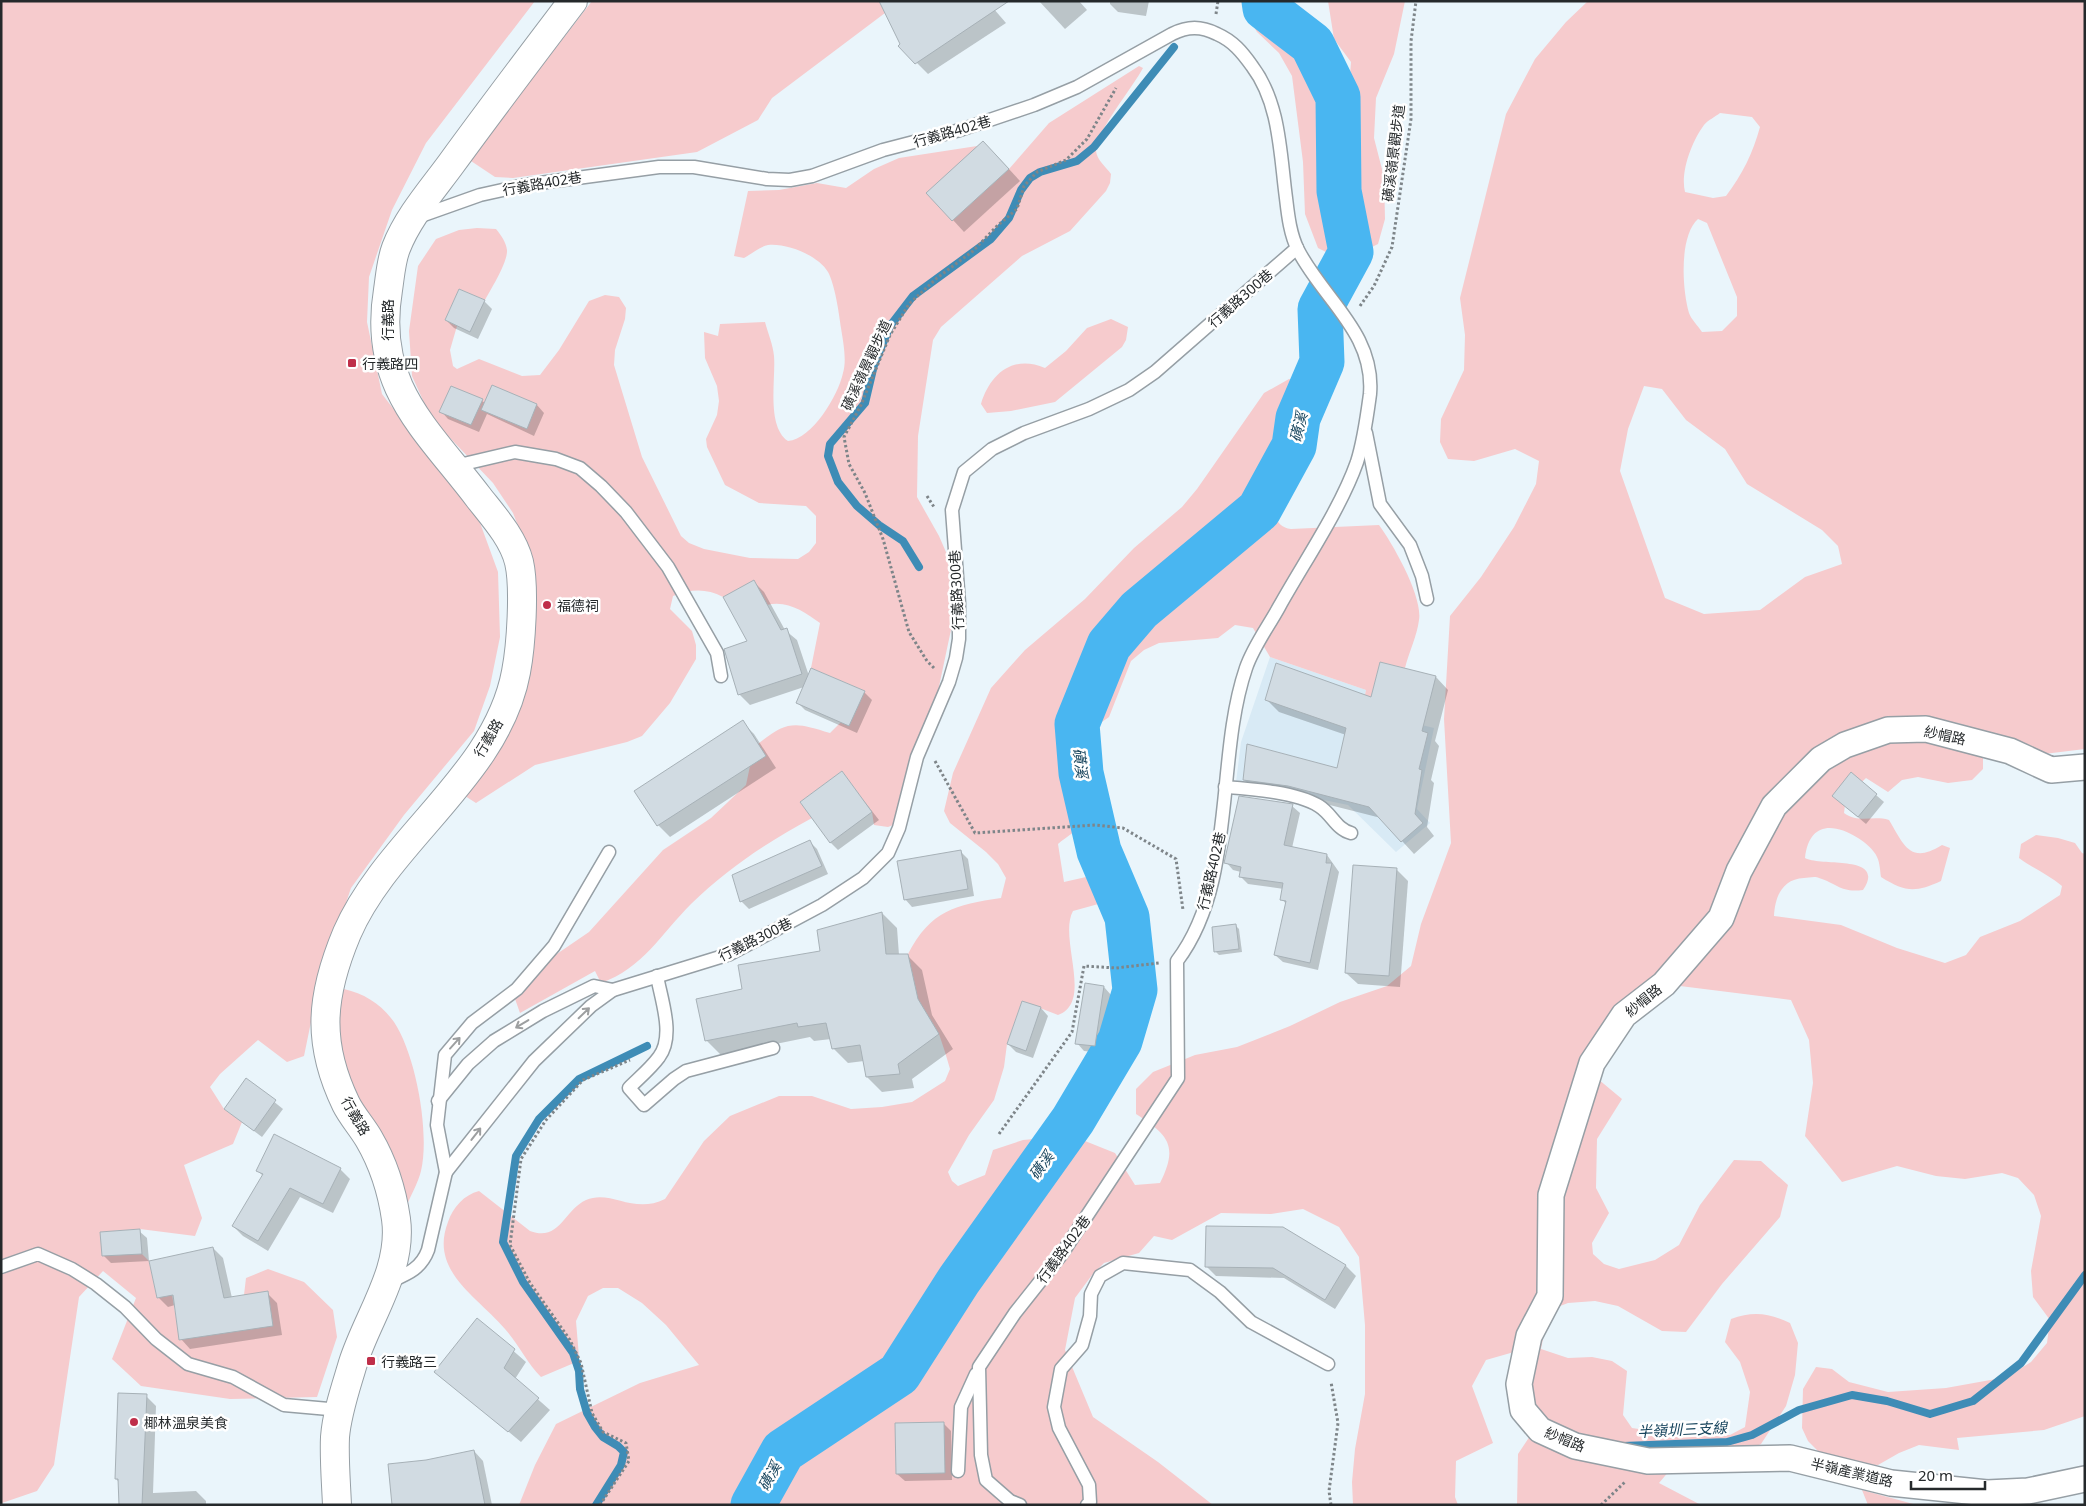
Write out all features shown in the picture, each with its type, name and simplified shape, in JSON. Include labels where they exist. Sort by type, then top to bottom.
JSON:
[{"type":"street","name":"行義路","points":[[336,1505],[335,1437],[340,1410],[354,1358],[394,1261],[397,1223],[389,1184],[371,1142],[346,1104],[324,1044],[326,998],[348,931],[378,882],[473,763],[500,721],[516,674],[522,614],[519,562],[506,533],[405,403],[392,376],[386,341],[386,303],[394,251],[411,219],[516,75],[573,1]]},
{"type":"street","name":"紗帽路","points":[[1648,1460],[1575,1446],[1540,1430],[1523,1410],[1519,1384],[1529,1336],[1550,1296],[1551,1195],[1592,1063],[1624,1015],[1664,984],[1721,918],[1739,871],[1774,806],[1821,759],[1845,745],[1888,730],[1926,728],[2010,751],[2051,770],[2085,767]]},
{"type":"street","name":"半嶺產業道路","points":[[1648,1460],[1790,1458],[1891,1483],[1987,1493],[2028,1491],[2085,1479]]},
{"type":"lane","name":"行義路402巷","points":[[411,219],[480,195],[498,191],[584,176],[659,167],[694,167],[767,179],[790,180],[812,176],[883,150],[960,130],[1034,105],[1077,87],[1188,27],[1213,32],[1228,39],[1240,50],[1262,78],[1276,123],[1289,222],[1297,248],[1313,273],[1350,322],[1362,343],[1370,372],[1365,428],[1357,462],[1343,495],[1246,667],[1233,723],[1222,823],[1206,901],[1187,947],[1177,961],[1178,1078],[1062,1255],[1015,1313],[979,1367],[961,1407],[958,1471]]},
{"type":"lane","name":"行義路300巷","points":[[446,1172],[534,1061],[591,1006],[613,990],[730,954],[822,905],[862,878],[888,853],[893,843],[910,780],[949,682],[959,639],[960,620],[952,510],[964,472],[992,449],[1024,433],[1089,409],[1129,390],[1155,372],[1297,248]]},
{"type":"lane","points":[[1365,428],[1380,504],[1410,545],[1422,576],[1427,599]]},
{"type":"lane","points":[[455,466],[515,452],[556,459],[580,468],[601,486],[626,512],[668,568],[717,653],[721,676]]},
{"type":"lane","points":[[1225,787],[1298,798],[1319,806],[1344,831],[1351,832]]},
{"type":"lane","points":[[438,1100],[445,1054],[472,1023],[518,989],[554,946],[609,852]]},
{"type":"lane","points":[[657,976],[666,1028],[666,1041],[659,1057],[629,1088],[644,1105],[674,1078],[686,1071],[773,1048]]},
{"type":"lane","name":"行義路300巷","points":[[385,1284],[414,1271],[424,1262],[446,1172],[437,1125],[438,1100],[468,1064],[494,1041],[543,1011],[594,986],[613,990]]},
{"type":"lane","points":[[1,1267],[38,1254],[72,1269],[96,1284],[125,1307],[156,1339],[188,1364],[233,1377],[284,1405],[340,1410]]},
{"type":"lane","points":[[1087,1505],[1090,1502],[1089,1484],[1059,1428],[1054,1407],[1061,1369],[1082,1345],[1090,1316],[1091,1294],[1100,1276],[1123,1263],[1190,1270],[1220,1292],[1251,1322],[1328,1364]]},
{"type":"lane","points":[[979,1367],[981,1455],[986,1480],[1010,1501],[1020,1505]]},
{"type":"path","name":"磺溪嶺景觀步道","points":[[1350,322],[1374,286],[1392,247],[1411,119],[1410,41],[1416,1]]},
{"type":"path","name":"磺溪嶺景觀步道","points":[[949,682],[927,661],[908,632],[883,539],[865,493],[849,464],[844,436],[861,405],[890,335],[909,304],[937,278],[972,251],[1017,209],[1024,186],[1038,172],[1066,160],[1087,139],[1118,85],[1119,63]]},
{"type":"path","points":[[924,741],[975,833],[1095,825],[1123,828],[1176,859],[1187,947]]},
{"type":"path","points":[[999,1134],[1072,1032],[1084,966],[1116,968],[1177,961]]},
{"type":"path","points":[[600,1505],[629,1461],[626,1443],[603,1432],[592,1413],[581,1363],[570,1340],[530,1283],[510,1245],[521,1159],[546,1120],[583,1080],[666,1041]]},
{"type":"path","points":[[1328,1364],[1338,1423],[1329,1491],[1330,1505]]},
{"type":"shaded area","points":[[1,1],[535,1],[426,143],[392,210],[369,277],[367,322],[382,394],[479,520],[498,572],[500,637],[490,686],[474,731],[404,815],[351,888],[319,983],[304,1056],[287,1062],[258,1040],[220,1074],[210,1087],[224,1109],[242,1122],[233,1144],[184,1165],[202,1218],[195,1236],[140,1229],[101,1232],[142,1254],[149,1261],[157,1298],[172,1295],[180,1340],[244,1295],[246,1278],[268,1269],[304,1282],[333,1310],[337,1337],[317,1397],[230,1399],[141,1386],[112,1359],[136,1298],[103,1271],[79,1297],[54,1465],[37,1491],[2,1503]]},
{"type":"shaded area","points":[[592,1],[879,1],[885,13],[772,98],[758,120],[697,152],[513,178],[495,177],[471,161],[484,135],[521,93]]},
{"type":"shaded area","points":[[1241,1],[1287,1],[1291,16],[1309,33],[1348,102],[1351,62],[1334,39],[1328,1],[1405,1],[1394,54],[1376,98],[1374,138],[1384,177],[1385,219],[1378,244],[1370,248],[1344,168],[1336,200],[1337,235],[1332,247],[1326,252],[1318,248],[1305,214],[1303,162],[1292,76],[1279,53],[1257,32],[1247,16]]},
{"type":"shaded area","points":[[1588,1],[2085,1],[2085,749],[2044,754],[1958,723],[1900,718],[1829,743],[1713,913],[1592,1074],[1622,1099],[1597,1139],[1596,1188],[1609,1213],[1592,1243],[1593,1254],[1604,1264],[1619,1269],[1655,1260],[1679,1245],[1700,1205],[1734,1160],[1761,1161],[1788,1185],[1780,1217],[1722,1284],[1686,1332],[1662,1331],[1618,1306],[1595,1301],[1568,1303],[1555,1308],[1546,1324],[1541,1349],[1568,1358],[1592,1357],[1612,1361],[1627,1371],[1623,1415],[1632,1428],[1659,1432],[1730,1435],[1745,1427],[1750,1392],[1740,1362],[1725,1342],[1731,1319],[1739,1316],[1761,1314],[1790,1323],[1798,1343],[1795,1375],[1786,1406],[1761,1444],[1742,1453],[1612,1447],[1548,1425],[1529,1404],[1514,1352],[1486,1360],[1472,1386],[1493,1443],[1456,1461],[1455,1497],[1458,1505],[1353,1505],[1352,1482],[1355,1449],[1365,1394],[1365,1325],[1359,1257],[1339,1227],[1303,1209],[1271,1214],[1221,1213],[1172,1240],[1154,1236],[1139,1253],[1104,1263],[1092,1275],[1075,1298],[1065,1350],[1093,1417],[1158,1462],[1213,1505],[519,1505],[535,1465],[556,1424],[640,1383],[699,1365],[666,1325],[642,1303],[618,1288],[603,1288],[588,1296],[576,1321],[579,1357],[574,1363],[541,1377],[505,1329],[470,1294],[450,1269],[445,1255],[444,1239],[453,1211],[469,1195],[479,1191],[530,1231],[548,1232],[555,1229],[579,1205],[595,1197],[643,1204],[665,1199],[704,1141],[730,1116],[779,1096],[812,1096],[851,1109],[882,1107],[912,1102],[945,1081],[950,1069],[939,1034],[918,999],[908,954],[926,928],[946,912],[957,907],[1001,898],[1006,878],[998,864],[950,823],[944,811],[953,773],[991,688],[1025,650],[1085,599],[1134,548],[1182,507],[1197,489],[1264,393],[1289,379],[1296,381],[1306,389],[1290,481],[1274,515],[1281,525],[1291,529],[1379,525],[1406,571],[1419,610],[1418,626],[1405,668],[1380,662],[1369,705],[1363,704],[1366,690],[1270,657],[1253,628],[1235,625],[1218,638],[1159,643],[1144,650],[1131,661],[1109,717],[1089,731],[1092,789],[1089,811],[1079,827],[1058,844],[1064,882],[1108,872],[1119,883],[1121,890],[1120,898],[1073,911],[1069,937],[1075,984],[1073,997],[1068,1008],[1058,1015],[1022,1001],[1007,1044],[1004,1067],[994,1100],[969,1135],[948,1172],[952,1181],[958,1186],[985,1175],[993,1150],[1023,1140],[1055,1137],[1085,1141],[1115,1153],[1135,1185],[1160,1183],[1169,1159],[1167,1142],[1156,1128],[1136,1114],[1136,1089],[1153,1072],[1195,1055],[1237,1047],[1290,1026],[1340,1002],[1387,986],[1411,966],[1421,924],[1451,843],[1444,719],[1450,616],[1481,577],[1514,527],[1536,484],[1539,461],[1515,449],[1474,461],[1448,459],[1440,442],[1441,419],[1464,370],[1465,335],[1460,298],[1506,114],[1535,59],[1566,22]],"holes":[[[1720,113],[1752,117],[1760,127],[1750,155],[1737,180],[1726,196],[1713,198],[1685,192],[1684,184],[1684,175],[1691,148],[1704,125]],[[1698,219],[1707,223],[1737,297],[1737,316],[1722,331],[1702,332],[1689,313],[1685,291],[1684,263],[1685,250],[1692,227]],[[1644,386],[1662,389],[1686,420],[1725,449],[1747,484],[1822,530],[1838,546],[1842,564],[1805,577],[1760,610],[1704,614],[1665,598],[1620,471],[1628,429]],[[943,1422],[945,1473],[896,1474],[895,1423]]]},
{"type":"shaded area","points":[[1139,66],[1143,68],[1108,122],[1097,143],[1096,151],[1098,157],[1111,174],[1110,183],[1106,191],[1070,231],[1022,256],[941,327],[933,340],[918,436],[917,497],[939,536],[949,559],[952,625],[937,696],[907,769],[893,825],[888,827],[874,825],[872,812],[842,771],[800,802],[812,818],[763,847],[719,879],[680,915],[651,949],[628,969],[601,983],[595,971],[520,1013],[514,996],[548,960],[589,932],[663,850],[711,818],[746,785],[750,766],[766,756],[758,744],[784,727],[792,725],[830,733],[841,722],[849,726],[865,691],[811,668],[820,623],[795,608],[782,604],[767,605],[754,581],[723,597],[711,592],[698,590],[686,592],[673,596],[670,609],[692,631],[696,645],[696,659],[670,703],[642,736],[627,742],[535,765],[476,803],[465,796],[512,715],[527,549],[513,513],[493,483],[431,418],[412,376],[409,331],[418,266],[436,239],[459,230],[477,228],[496,229],[506,244],[507,255],[505,261],[485,300],[459,289],[445,320],[457,326],[450,350],[453,366],[457,369],[479,359],[522,376],[540,375],[559,350],[589,301],[605,295],[619,297],[626,308],[625,319],[615,350],[614,365],[642,457],[681,536],[689,543],[704,549],[750,558],[798,559],[809,552],[816,543],[816,516],[806,506],[759,503],[725,485],[707,447],[706,439],[717,415],[719,401],[717,386],[705,358],[704,332],[718,336],[720,324],[765,322],[774,356],[774,413],[781,434],[788,441],[806,433],[823,415],[836,393],[845,362],[833,284],[828,272],[817,260],[801,251],[775,245],[762,247],[744,258],[734,256],[748,191],[779,190],[817,183],[846,188],[874,169],[899,158],[977,146],[952,221],[1009,169],[1049,123]]},
{"type":"shaded area","points":[[1111,319],[1128,327],[1126,340],[1122,347],[1055,402],[1011,411],[987,413],[981,404],[985,393],[990,384],[1004,369],[1023,363],[1045,368],[1066,351],[1087,328]]},
{"type":"shaded area","points":[[1270,657],[1366,690],[1362,710],[1434,728],[1417,809],[1430,823],[1396,852],[1348,805],[1236,782],[1241,742]]},
{"type":"shaded area","points":[[1924,742],[1962,747],[1983,755],[1983,769],[1972,780],[1948,783],[1918,777],[1902,780],[1888,792],[1866,778],[1846,797],[1844,813],[1861,819],[1877,818],[1889,820],[1904,844],[1915,852],[1931,851],[1942,845],[1950,848],[1941,881],[1917,889],[1897,886],[1881,877],[1877,857],[1864,842],[1839,829],[1823,829],[1811,838],[1807,846],[1805,858],[1860,866],[1866,871],[1868,879],[1863,890],[1844,889],[1817,877],[1796,879],[1785,885],[1781,890],[1776,902],[1774,916],[1841,925],[1897,948],[1945,963],[1966,955],[1980,937],[2020,921],[2060,895],[2062,886],[2019,858],[2021,844],[2036,835],[2058,838],[2075,843],[2082,853],[2085,854],[2085,1416],[2044,1430],[1957,1438],[1959,1450],[1919,1445],[1899,1453],[1878,1465],[1860,1464],[1820,1453],[1808,1441],[1802,1428],[1803,1389],[1816,1367],[1832,1369],[1849,1382],[1888,1392],[1946,1388],[2007,1377],[2031,1362],[2047,1343],[2050,1320],[2033,1297],[2031,1271],[2041,1216],[2034,1195],[2018,1178],[2002,1173],[1965,1179],[1936,1176],[1897,1166],[1842,1182],[1805,1136],[1813,1083],[1809,1040],[1791,1000],[1680,986],[1702,954],[1779,812],[1817,774],[1860,752],[1887,743]]},
{"type":"shaded area","points":[[344,989],[359,994],[384,1010],[402,1036],[415,1074],[424,1136],[423,1155],[420,1175],[406,1207],[338,1072],[337,996]]},
{"type":"shaded area","points":[[1530,1436],[1670,1470],[1659,1483],[1701,1505],[1517,1505],[1518,1454]]},
{"type":"shaded area","points":[[1862,1490],[1917,1505],[1868,1505]]},
{"type":"building","points":[[879,1],[1009,1],[915,64],[898,46],[900,44]]},
{"type":"building","points":[[983,141],[1009,169],[952,221],[926,193]]},
{"type":"building","points":[[459,289],[485,300],[470,332],[445,320]]},
{"type":"building","points":[[492,385],[537,404],[527,429],[481,410]]},
{"type":"building","points":[[451,386],[483,399],[471,425],[439,412]]},
{"type":"building","points":[[754,580],[781,630],[787,628],[802,674],[738,695],[724,649],[747,641],[723,597]]},
{"type":"building","points":[[1380,662],[1436,676],[1422,731],[1428,733],[1419,769],[1422,770],[1415,814],[1423,823],[1401,842],[1369,807],[1288,786],[1243,780],[1247,744],[1337,768],[1346,728],[1265,700],[1276,663],[1371,697]]},
{"type":"building","points":[[811,668],[865,691],[849,726],[796,703]]},
{"type":"building","points":[[743,720],[766,756],[657,826],[634,791]]},
{"type":"building","points":[[842,771],[872,812],[830,843],[800,802]]},
{"type":"building","points":[[1851,772],[1877,794],[1858,817],[1832,796]]},
{"type":"building","points":[[1239,796],[1293,804],[1284,845],[1327,854],[1326,863],[1332,863],[1310,963],[1274,955],[1286,901],[1280,900],[1283,883],[1239,877],[1241,867],[1224,863]]},
{"type":"building","points":[[810,840],[822,866],[740,902],[732,875]]},
{"type":"building","points":[[961,850],[968,889],[904,900],[897,861]]},
{"type":"building","points":[[1353,865],[1397,868],[1389,976],[1345,973]]},
{"type":"building","points":[[882,912],[886,954],[908,954],[918,999],[939,1034],[898,1064],[900,1074],[866,1077],[860,1045],[832,1049],[826,1023],[798,1027],[797,1023],[705,1041],[696,999],[742,989],[738,965],[820,951],[817,930]]},
{"type":"building","points":[[1236,924],[1239,949],[1214,952],[1212,927]]},
{"type":"building","points":[[1085,983],[1104,986],[1095,1046],[1075,1044]]},
{"type":"building","points":[[1022,1001],[1041,1007],[1026,1051],[1007,1044]]},
{"type":"building","points":[[246,1078],[276,1100],[254,1131],[224,1109]]},
{"type":"building","points":[[274,1134],[341,1168],[323,1204],[290,1188],[258,1241],[232,1226],[263,1174],[256,1171]]},
{"type":"building","points":[[1206,1226],[1283,1227],[1346,1265],[1325,1300],[1273,1268],[1205,1267]]},
{"type":"building","points":[[140,1229],[142,1254],[102,1256],[100,1232]]},
{"type":"building","points":[[213,1247],[224,1298],[268,1291],[273,1326],[179,1340],[173,1295],[157,1298],[149,1261]]},
{"type":"building","points":[[477,1318],[515,1349],[504,1368],[539,1398],[508,1432],[434,1372]]},
{"type":"building","points":[[118,1393],[147,1394],[142,1505],[119,1505],[118,1479],[115,1479]]},
{"type":"building","points":[[944,1422],[945,1473],[896,1474],[895,1423]]},
{"type":"building","points":[[474,1450],[485,1505],[392,1505],[388,1464],[426,1460]]},
{"type":"waterway","name":"磺溪","points":[[753,1505],[783,1451],[899,1374],[959,1280],[1073,1120],[1120,1041],[1135,990],[1127,917],[1099,851],[1081,773],[1077,724],[1109,645],[1139,610],[1259,510],[1294,446],[1298,418],[1322,362],[1320,309],[1351,252],[1339,191],[1338,97],[1312,44],[1265,8],[1264,1]]},
{"type":"waterway","points":[[919,567],[903,541],[879,525],[857,506],[838,482],[828,456],[830,444],[865,403],[874,365],[890,326],[913,296],[991,239],[1009,218],[1021,190],[1030,178],[1040,172],[1077,161],[1094,147],[1174,47]]},
{"type":"waterway","points":[[596,1505],[621,1465],[624,1452],[603,1437],[595,1427],[587,1413],[580,1389],[579,1371],[573,1353],[523,1282],[503,1242],[516,1156],[539,1119],[579,1079],[647,1046]]},
{"type":"waterway","name":"半嶺圳三支線","points":[[1623,1446],[1727,1442],[1752,1435],[1799,1410],[1852,1395],[1887,1401],[1930,1414],[1973,1401],[2021,1363],[2085,1275]]},
{"type":"place","name":"行義路四","points":[[352,363]]},
{"type":"place","name":"福德祠","points":[[547,605]]},
{"type":"place","name":"行義路三","points":[[371,1361]]},
{"type":"place","name":"椰林溫泉美食","points":[[134,1422]]}]
